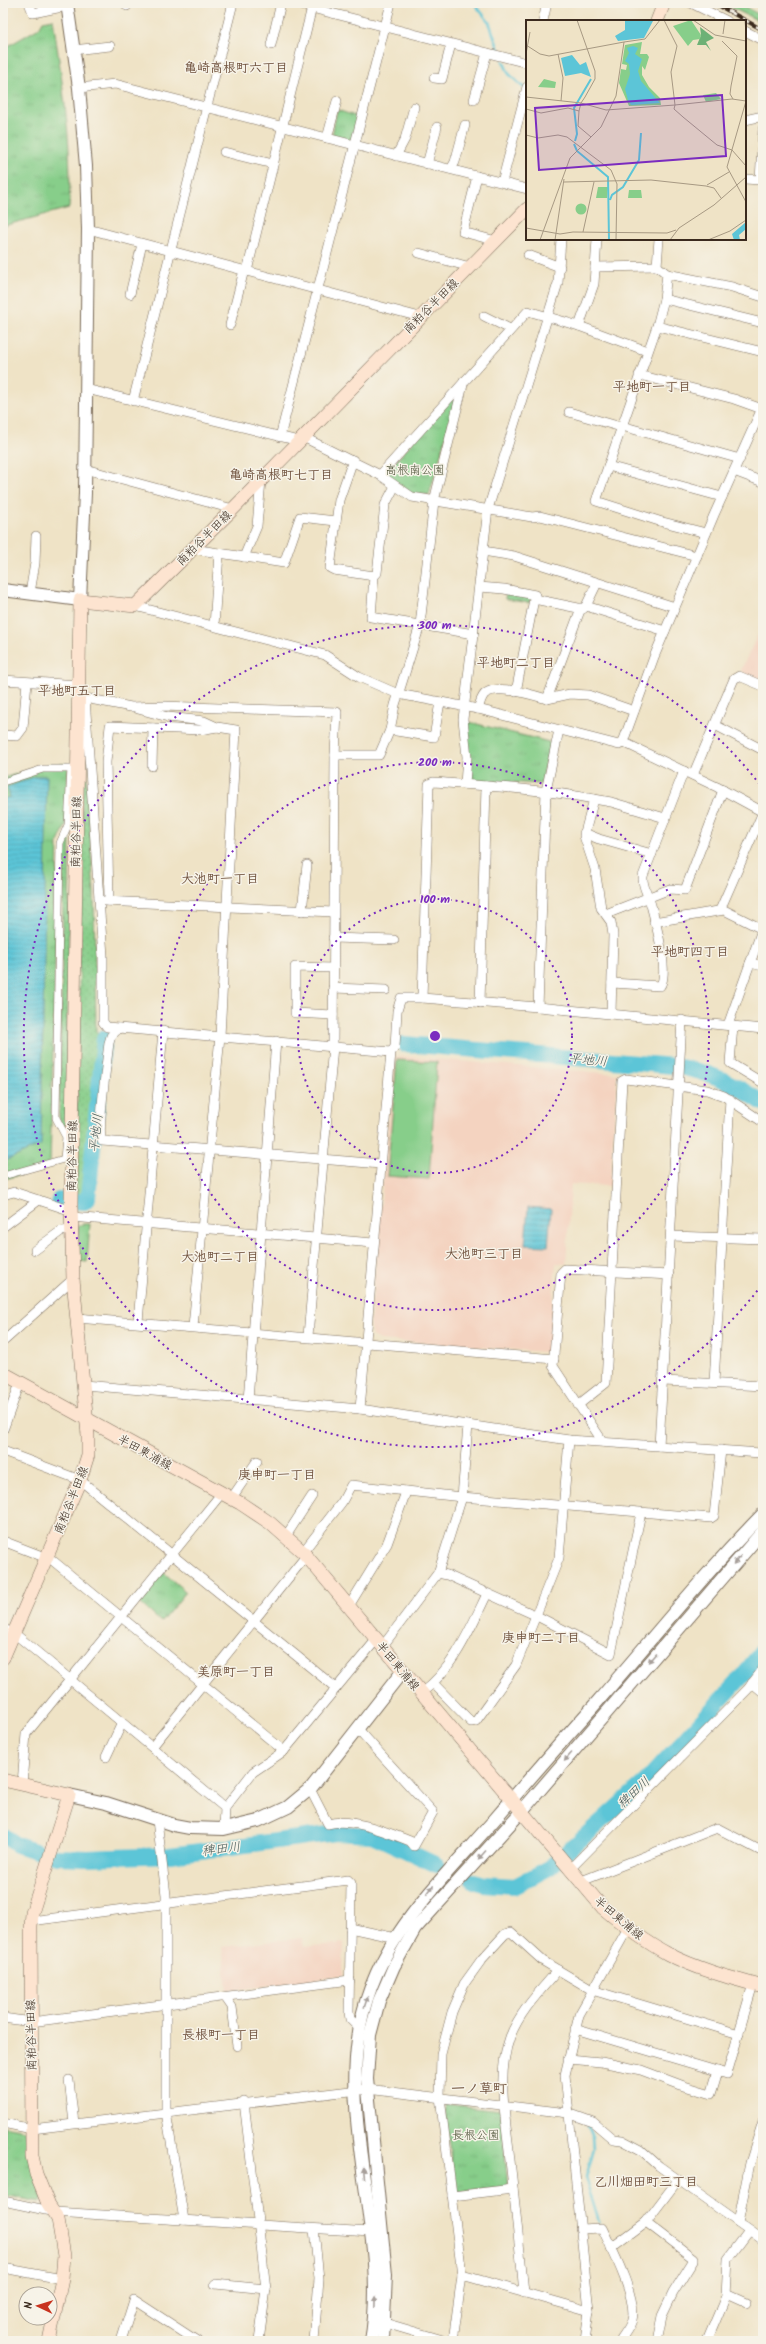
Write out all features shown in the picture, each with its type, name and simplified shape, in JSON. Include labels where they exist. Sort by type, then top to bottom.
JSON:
[{"type":"main road","points":[[657,20],[664,3]]},
{"type":"main road","name":"南粕谷半田線","points":[[135,606],[234,509],[420,317],[526,211]]},
{"type":"main road","points":[[80,600],[135,606]]},
{"type":"main road","name":"南粕谷半田線","points":[[3,1658],[8,1631],[46,1558],[80,1480],[88,1455],[84,1385],[73,1279],[72,1212],[74,910],[81,691],[80,600]]},
{"type":"main road","name":"半田東浦線","points":[[3,1373],[226,1496],[286,1536],[305,1554],[402,1672],[551,1847],[572,1867],[579,1882],[603,1908],[628,1928],[668,1954],[686,1962],[758,1986]]},
{"type":"main road","points":[[3,1780],[69,1795]]},
{"type":"main road","name":"南粕谷半田線","points":[[49,2341],[62,2279],[64,2256],[55,2212],[49,2206],[36,2174],[32,2156],[31,1921],[69,1795]]},
{"type":"street","points":[[3,590],[80,600],[85,469],[88,230],[86,166],[79,88],[67,5],[33,13],[29,3]]},
{"type":"street","points":[[133,401],[233,3]]},
{"type":"street","points":[[271,45],[281,3]]},
{"type":"street","points":[[292,3],[312,6],[526,63]]},
{"type":"street","points":[[280,437],[319,290],[391,3]]},
{"type":"street","points":[[543,20],[548,3]]},
{"type":"street","points":[[691,3],[725,20]]},
{"type":"street","points":[[230,324],[246,270],[312,6]]},
{"type":"street","points":[[746,32],[763,40]]},
{"type":"street","points":[[434,78],[442,79],[451,44]]},
{"type":"street","points":[[74,50],[110,46]]},
{"type":"street","points":[[474,100],[487,53]]},
{"type":"street","points":[[79,88],[115,84],[526,189]]},
{"type":"street","points":[[502,182],[526,91]]},
{"type":"street","points":[[327,138],[337,101]]},
{"type":"street","points":[[396,156],[405,139],[414,107]]},
{"type":"street","points":[[746,120],[763,116]]},
{"type":"street","points":[[451,170],[455,162],[465,124]]},
{"type":"street","points":[[427,164],[437,127]]},
{"type":"street","points":[[746,179],[760,180],[763,129]]},
{"type":"street","points":[[224,152],[273,164]]},
{"type":"street","points":[[477,176],[463,232],[496,241]]},
{"type":"street","points":[[88,230],[246,270],[420,317]]},
{"type":"street","points":[[465,784],[467,757],[463,719],[488,509],[558,283],[561,240]]},
{"type":"street","points":[[579,326],[594,284],[596,240]]},
{"type":"street","points":[[657,266],[659,240]]},
{"type":"street","points":[[130,294],[142,244]]},
{"type":"street","points":[[419,253],[470,267]]},
{"type":"street","points":[[528,255],[560,268]]},
{"type":"street","points":[[595,267],[657,266],[667,274],[732,288],[763,297]]},
{"type":"street","points":[[667,274],[664,299],[657,326],[596,501],[658,521],[706,532]]},
{"type":"street","points":[[664,299],[763,323]]},
{"type":"street","points":[[380,475],[510,329],[528,311],[579,326],[647,352]]},
{"type":"street","points":[[484,316],[510,329]]},
{"type":"street","points":[[657,326],[763,352]]},
{"type":"street","points":[[135,606],[325,655],[359,677],[398,694],[478,709],[619,745],[623,742],[665,631],[706,532],[762,408],[734,399],[639,375]]},
{"type":"street","points":[[335,755],[379,756],[390,730],[398,694],[420,625],[434,501],[464,382]]},
{"type":"street","points":[[86,389],[280,437],[301,439],[353,460],[380,475],[412,497],[532,517],[540,516],[697,556]]},
{"type":"street","points":[[569,412],[740,459]]},
{"type":"street","points":[[353,460],[339,500],[330,568],[334,570],[374,576]]},
{"type":"street","points":[[608,466],[722,497]]},
{"type":"street","points":[[85,469],[234,509]]},
{"type":"street","points":[[734,471],[763,482]]},
{"type":"street","points":[[244,557],[257,526],[261,480]]},
{"type":"street","points":[[394,486],[385,505],[377,572],[374,576],[371,617],[474,634]]},
{"type":"street","points":[[193,549],[284,563],[300,517],[336,521]]},
{"type":"street","points":[[30,593],[35,563],[36,536]]},
{"type":"street","points":[[483,551],[514,556],[675,607]]},
{"type":"street","points":[[214,626],[219,553]]},
{"type":"street","points":[[547,699],[584,607],[597,583]]},
{"type":"street","points":[[479,587],[504,589],[535,595],[516,692]]},
{"type":"street","points":[[534,599],[584,607],[665,631]]},
{"type":"street","points":[[693,775],[736,677],[763,686]]},
{"type":"street","points":[[3,680],[27,682],[81,691],[168,717],[204,721],[217,727],[236,730],[220,1036],[194,1327]]},
{"type":"street","points":[[3,735],[17,736],[23,728],[27,682]]},
{"type":"street","points":[[478,709],[481,699],[485,693],[498,689],[547,699],[570,694],[588,695],[634,711]]},
{"type":"street","points":[[81,691],[99,901],[105,1024],[118,1028],[391,1052]]},
{"type":"street","points":[[390,730],[434,737],[440,702]]},
{"type":"street","points":[[131,707],[163,706],[337,712],[335,755],[333,1046],[308,1336]]},
{"type":"street","points":[[715,725],[763,750]]},
{"type":"street","points":[[109,901],[106,762],[110,726],[200,730],[217,727]]},
{"type":"street","points":[[152,766],[153,728]]},
{"type":"street","points":[[538,1007],[546,791],[560,730]]},
{"type":"street","points":[[623,742],[693,775],[763,812],[720,910]]},
{"type":"street","points":[[3,782],[43,769],[71,769],[68,826],[60,843],[56,1118],[66,1137],[64,1159],[3,1176]]},
{"type":"street","points":[[612,983],[660,986],[662,983],[664,964],[649,899],[642,885],[643,876],[684,771]]},
{"type":"street","points":[[422,998],[429,784],[433,782],[546,791],[611,802],[665,818]]},
{"type":"street","points":[[480,1003],[486,786]]},
{"type":"street","points":[[606,914],[649,899],[670,889],[685,890],[722,790]]},
{"type":"street","points":[[594,799],[584,836],[595,869],[601,908],[611,922],[613,935],[610,1014]]},
{"type":"street","points":[[584,832],[599,839],[652,854]]},
{"type":"street","points":[[302,911],[307,865]]},
{"type":"street","points":[[99,901],[334,912]]},
{"type":"street","points":[[654,922],[720,910],[727,911],[763,928],[750,963],[731,1026],[730,1063],[763,1082]]},
{"type":"street","points":[[333,938],[394,940]]},
{"type":"street","points":[[750,963],[763,966]]},
{"type":"street","points":[[333,968],[295,967],[294,1013],[333,1015]]},
{"type":"street","points":[[333,988],[386,990]]},
{"type":"street","points":[[360,1409],[391,1052],[395,1047],[397,1011],[401,998],[422,998],[538,1007],[763,1029]]},
{"type":"street","points":[[659,1446],[664,1381],[682,1020]]},
{"type":"street","points":[[118,1028],[111,1036],[109,1043],[100,1138],[102,1142],[209,1149],[381,1164]]},
{"type":"street","points":[[138,1322],[145,1224],[163,1031]]},
{"type":"street","points":[[248,1400],[276,1041]]},
{"type":"street","points":[[578,1405],[606,1383],[622,1081],[626,1079],[679,1083],[707,1090],[730,1099],[763,1122]]},
{"type":"street","points":[[714,1383],[730,1099]]},
{"type":"street","points":[[3,1195],[14,1192],[72,1212],[145,1224],[374,1243]]},
{"type":"street","points":[[3,1228],[39,1200]]},
{"type":"street","points":[[35,1250],[61,1231],[72,1212]]},
{"type":"street","points":[[671,1236],[763,1239]]},
{"type":"street","points":[[602,1442],[553,1366],[561,1273],[565,1269],[669,1275]]},
{"type":"street","points":[[3,1337],[5,1340],[73,1279]]},
{"type":"street","points":[[77,1318],[308,1336],[554,1358]]},
{"type":"street","points":[[664,1381],[763,1386]]},
{"type":"street","points":[[3,1430],[20,1383]]},
{"type":"street","points":[[84,1385],[360,1409],[569,1440],[761,1452],[763,1454]]},
{"type":"street","points":[[224,1829],[225,1808],[253,1772],[284,1751],[336,1688],[379,1643],[438,1574],[462,1497],[468,1425]]},
{"type":"street","points":[[434,1684],[471,1722],[476,1721],[516,1665],[537,1616],[559,1558],[569,1440]]},
{"type":"street","points":[[152,1747],[254,1622],[342,1502],[351,1485],[406,1492],[711,1518],[714,1516],[722,1450]]},
{"type":"street","points":[[3,1452],[80,1480],[336,1688]]},
{"type":"street","points":[[22,1784],[26,1734],[172,1555],[257,1461]]},
{"type":"street","points":[[349,1606],[387,1544],[406,1492]]},
{"type":"street","points":[[286,1536],[312,1496]]},
{"type":"street","points":[[438,1574],[447,1575],[537,1616],[608,1655],[612,1654],[641,1513]]},
{"type":"street","points":[[371,2341],[375,2284],[355,2091],[359,2028],[373,1982],[408,1918],[443,1874],[763,1514]]},
{"type":"street","points":[[383,2341],[385,2324],[386,2275],[367,2089],[370,2035],[379,2001],[394,1966],[415,1929],[521,1812],[763,1530]]},
{"type":"street","points":[[3,1541],[52,1560],[284,1751]]},
{"type":"street","points":[[421,1693],[434,1684],[463,1641],[487,1594]]},
{"type":"street","points":[[8,1631],[70,1680],[225,1808]]},
{"type":"street","points":[[572,1867],[752,1683],[763,1669]]},
{"type":"street","points":[[69,1795],[120,1807],[157,1820],[190,1828],[224,1829],[242,1826],[273,1815],[288,1807],[310,1789],[358,1730],[402,1672]]},
{"type":"street","points":[[752,1683],[763,1692]]},
{"type":"street","points":[[106,1757],[122,1723]]},
{"type":"street","points":[[310,1789],[328,1824],[332,1823],[374,1828],[410,1841],[414,1846],[433,1812],[358,1730]]},
{"type":"street","points":[[157,1820],[163,1864],[165,1904],[166,2112],[184,2220]]},
{"type":"street","points":[[579,1882],[717,1828],[762,1850]]},
{"type":"street","points":[[31,1921],[348,1880],[351,1883],[350,2019],[359,2028]]},
{"type":"street","points":[[350,1928],[396,1938]]},
{"type":"street","points":[[584,2341],[589,2311],[565,2075],[579,2015],[628,1928]]},
{"type":"street","points":[[454,2341],[462,2275],[440,2097],[441,2054],[452,2012],[464,1984],[487,1954],[505,1934],[511,1932],[539,1958],[592,1990],[739,2034]]},
{"type":"street","points":[[524,2293],[504,2105],[503,2071],[510,2036],[532,1999],[558,1970]]},
{"type":"street","points":[[3,2018],[31,2022],[350,1980]]},
{"type":"street","points":[[575,2029],[727,2074],[739,2034],[758,1986]]},
{"type":"street","points":[[225,1997],[232,2007],[237,2046]]},
{"type":"street","points":[[568,2059],[601,2062],[641,2070],[681,2086],[711,2094],[718,2072]]},
{"type":"street","points":[[69,2080],[74,2123]]},
{"type":"street","points":[[3,2123],[32,2129],[244,2102],[367,2089],[568,2113],[593,2122],[613,2139],[622,2140],[641,2150],[678,2180],[761,2239],[763,2229]]},
{"type":"street","points":[[244,2102],[260,2226],[266,2289],[259,2341]]},
{"type":"street","points":[[738,2222],[750,2163],[763,2121]]},
{"type":"street","points":[[611,2248],[646,2222],[678,2180]]},
{"type":"street","points":[[452,2196],[513,2189]]},
{"type":"street","points":[[3,2201],[55,2212],[370,2232]]},
{"type":"street","points":[[646,2222],[693,2258],[693,2261],[673,2294],[662,2316],[658,2341]]},
{"type":"street","points":[[580,2229],[602,2228],[611,2248],[632,2308],[632,2319],[621,2338],[625,2341]]},
{"type":"street","points":[[314,2229],[319,2279],[314,2341]]},
{"type":"street","points":[[707,2341],[726,2294],[728,2258],[749,2231]]},
{"type":"street","points":[[3,2268],[62,2279]]},
{"type":"street","points":[[462,2275],[589,2311]]},
{"type":"street","points":[[215,2284],[266,2289]]},
{"type":"street","points":[[726,2294],[746,2303]]},
{"type":"street","points":[[121,2341],[134,2300],[197,2341]]},
{"type":"street","points":[[385,2324],[446,2341]]},
{"type":"shaded area","points":[[763,624],[763,682],[743,673],[741,670]]},
{"type":"shaded area","points":[[397,1056],[617,1074],[610,1186],[571,1184],[566,1264],[556,1263],[549,1349],[546,1352],[381,1340],[372,1336],[370,1327],[394,1059]]},
{"type":"shaded area","points":[[302,1938],[304,1947],[344,1943],[343,1976],[227,1991],[222,1947]]},
{"type":"green space","points":[[722,3],[739,3],[763,17],[763,23]]},
{"type":"green space","points":[[53,19],[66,113],[70,184],[69,208],[3,226],[3,49],[39,28],[43,21]]},
{"type":"green space","points":[[337,110],[358,117],[353,138],[350,140],[332,136]]},
{"type":"green space","name":"高根南公園","points":[[451,398],[456,401],[429,495],[411,493],[388,476],[387,471]]},
{"type":"green space","points":[[506,591],[531,596],[529,603],[505,599]]},
{"type":"green space","points":[[465,721],[549,742],[550,745],[541,784],[468,780]]},
{"type":"green space","points":[[83,729],[94,892],[96,1031],[102,1037],[85,1195],[76,1198]]},
{"type":"green space","points":[[50,764],[68,764],[66,825],[58,842],[50,1166],[5,1179],[3,1187],[3,778]]},
{"type":"green space","points":[[70,832],[66,1133],[59,1119],[64,844]]},
{"type":"green space","points":[[397,1060],[437,1062],[429,1179],[387,1176]]},
{"type":"green space","points":[[82,1224],[90,1224],[87,1262],[78,1261],[78,1226]]},
{"type":"green space","points":[[163,1572],[186,1592],[161,1622],[138,1601]]},
{"type":"green space","name":"長根公園","points":[[444,2104],[501,2110],[508,2188],[455,2192]]},
{"type":"green space","points":[[3,2126],[25,2130],[42,2198],[40,2202],[3,2195]]},
{"type":"water","points":[[37,776],[47,776],[41,1145],[3,1162],[3,799],[10,797],[7,787]]},
{"type":"water","points":[[528,1207],[551,1209],[548,1246],[525,1245]]},
{"type":"waterway","points":[[474,3],[489,22],[500,53]]},
{"type":"waterway","points":[[503,61],[509,74],[524,88]]},
{"type":"waterway","name":"平地川","points":[[59,1200],[84,1202],[88,1198],[104,1038]]},
{"type":"waterway","name":"平地川","points":[[404,1044],[687,1068],[721,1079],[741,1089],[763,1103]]},
{"type":"waterway","name":"稗田川","points":[[474,1881],[483,1884],[515,1886],[549,1868],[647,1780],[739,1680],[763,1650]]},
{"type":"waterway","name":"稗田川","points":[[3,1835],[17,1845],[41,1853],[57,1857],[87,1858],[170,1855],[336,1833],[372,1835],[437,1865]]},
{"type":"waterway","points":[[587,2125],[592,2137],[593,2148],[585,2177],[599,2222]]},
{"type":"railway","points":[[714,3],[745,20]]},
{"type":"railway","points":[[746,21],[763,30]]},
{"type":"district","name":"亀崎高根町六丁目","points":[[236,67]]},
{"type":"district","name":"平地町一丁目","points":[[652,386]]},
{"type":"district","name":"亀崎高根町七丁目","points":[[281,474]]},
{"type":"district","name":"平地町二丁目","points":[[516,662]]},
{"type":"district","name":"平地町五丁目","points":[[77,690]]},
{"type":"district","name":"大池町一丁目","points":[[220,878]]},
{"type":"district","name":"平地町四丁目","points":[[690,951]]},
{"type":"district","name":"大池町三丁目","points":[[484,1253]]},
{"type":"district","name":"大池町二丁目","points":[[220,1256]]},
{"type":"district","name":"庚申町一丁目","points":[[277,1474]]},
{"type":"district","name":"庚申町二丁目","points":[[541,1637]]},
{"type":"district","name":"美原町一丁目","points":[[236,1671]]},
{"type":"district","name":"長根町一丁目","points":[[221,2034]]},
{"type":"district","name":"一ノ草町","points":[[479,2088]]},
{"type":"district","name":"乙川畑田町三丁目","points":[[646,2181]]}]
